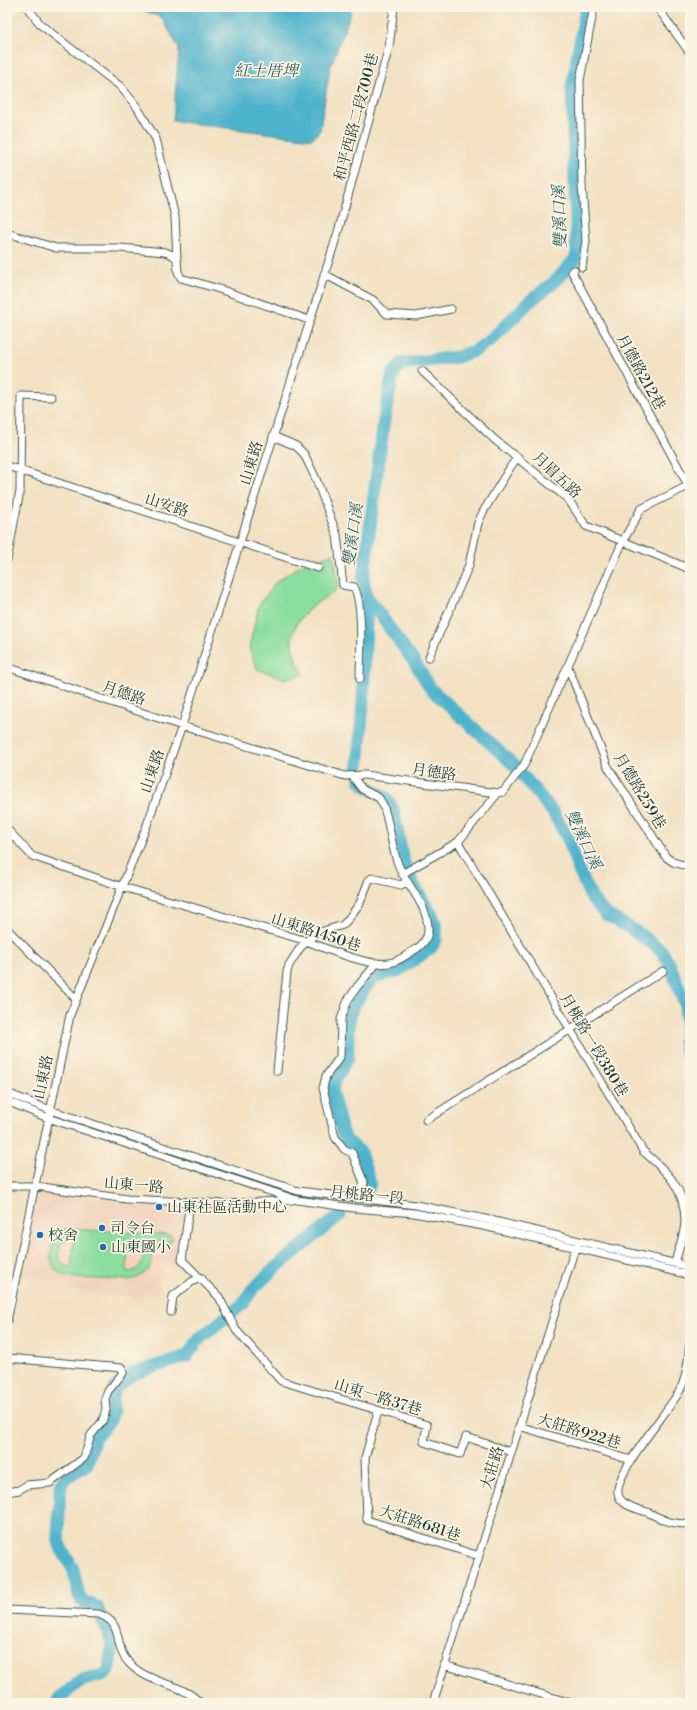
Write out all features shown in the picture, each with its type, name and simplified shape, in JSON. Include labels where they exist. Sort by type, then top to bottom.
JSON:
[{"type":"street","points":[[27,7],[41,25],[121,87],[137,107],[156,139],[175,217],[178,272],[181,278],[220,289],[309,320]]},
{"type":"street","name":"和平西路二段700巷","points":[[338,232],[389,47],[394,7]]},
{"type":"street","points":[[582,267],[586,241],[582,186],[580,80],[594,7]]},
{"type":"street","points":[[657,7],[690,53]]},
{"type":"street","name":"山東路","points":[[7,1321],[66,1030],[76,999],[123,887],[147,825],[182,726],[338,232]]},
{"type":"street","points":[[7,233],[56,248],[120,248],[165,252],[173,255],[177,259]]},
{"type":"street","name":"月德路212巷","points":[[574,270],[572,272],[689,485]]},
{"type":"street","points":[[324,274],[373,300],[387,314],[416,316],[450,308]]},
{"type":"street","name":"月眉五路","points":[[422,371],[495,440],[568,499],[586,526],[690,569]]},
{"type":"street","points":[[7,560],[20,491],[21,396],[51,397]]},
{"type":"street","points":[[273,436],[296,446],[304,454],[325,501],[337,535],[343,585],[354,587],[357,593],[360,621],[360,679]]},
{"type":"street","points":[[429,657],[470,565],[478,523],[511,466],[518,458]]},
{"type":"street","name":"山安路","points":[[7,466],[318,568]]},
{"type":"street","points":[[402,874],[458,842],[498,793],[503,792],[524,765],[623,541],[641,508],[689,485]]},
{"type":"street","name":"月德路","points":[[7,667],[182,726],[353,777],[364,775],[498,793]]},
{"type":"street","name":"月德路259巷","points":[[568,668],[608,767],[666,857],[673,862],[690,868]]},
{"type":"street","name":"山東路1450巷","points":[[7,829],[32,856],[123,887],[307,941],[328,950],[377,963],[388,964],[399,960],[421,946],[429,929],[427,917],[406,882],[398,864],[383,805],[379,798],[362,789],[353,777]]},
{"type":"street","name":"月桃路一段380巷","points":[[458,842],[643,1151],[667,1172],[680,1192],[687,1220],[675,1263]]},
{"type":"street","points":[[277,1071],[287,972],[300,948],[320,932],[343,924],[360,902],[369,880],[372,878],[401,884],[406,882]]},
{"type":"street","points":[[7,929],[76,999]]},
{"type":"street","points":[[358,1199],[364,1183],[352,1153],[344,1149],[335,1137],[323,1088],[326,1076],[340,1057],[341,1019],[348,1000],[377,963]]},
{"type":"street","points":[[426,1120],[663,971]]},
{"type":"street","name":"月桃路一段","points":[[7,1093],[50,1110],[298,1190],[358,1199],[416,1205],[576,1244],[690,1275]]},
{"type":"street","name":"月桃路一段","points":[[7,1102],[48,1118],[297,1200],[489,1223]]},
{"type":"street","name":"山東一路","points":[[7,1186],[35,1186],[127,1199],[228,1204],[297,1200]]},
{"type":"street","points":[[297,1200],[298,1190]]},
{"type":"street","points":[[171,1312],[173,1296],[193,1281],[202,1278],[182,1260],[188,1230],[190,1202]]},
{"type":"street","name":"月桃路一段","points":[[576,1244],[690,1267]]},
{"type":"street","name":"大莊路","points":[[433,1703],[576,1244]]},
{"type":"street","name":"山東一路37巷","points":[[202,1278],[219,1297],[236,1330],[281,1381],[427,1425],[424,1442],[460,1454],[466,1437],[511,1452]]},
{"type":"street","points":[[690,1344],[685,1376],[680,1391],[632,1460],[619,1483],[617,1492],[626,1504],[675,1524],[690,1523]]},
{"type":"street","points":[[7,1358],[122,1368],[123,1373],[108,1391],[105,1399],[106,1410],[102,1422],[91,1435],[84,1458],[50,1483],[27,1485],[19,1490],[7,1492]]},
{"type":"street","name":"大莊路681巷","points":[[378,1411],[364,1458],[367,1520],[479,1556]]},
{"type":"street","name":"大莊路922巷","points":[[519,1426],[632,1460]]},
{"type":"street","points":[[7,1610],[101,1615],[110,1618],[116,1627],[122,1654],[129,1663],[142,1674],[161,1684],[187,1692],[200,1703]]},
{"type":"street","points":[[444,1665],[562,1702],[571,1703]]},
{"type":"shaded area","name":"山東國小","points":[[38,1190],[128,1201],[178,1205],[186,1215],[179,1244],[177,1267],[164,1265],[158,1294],[143,1292],[142,1299],[69,1290],[70,1283],[21,1275]]},
{"type":"green space","points":[[333,553],[339,586],[332,593],[307,611],[295,627],[292,636],[294,653],[304,674],[284,679],[257,669],[249,648],[259,605],[276,582],[299,566]]},
{"type":"green space","points":[[55,1228],[171,1235],[171,1242],[148,1241],[152,1254],[151,1264],[146,1272],[138,1277],[128,1280],[96,1279],[66,1276],[56,1269],[51,1259],[52,1247],[57,1237],[54,1237]],"holes":[[[71,1238],[74,1239],[71,1268],[62,1264],[58,1254],[61,1243]],[[128,1241],[135,1243],[140,1247],[143,1257],[139,1267],[127,1272]]]},
{"type":"water","name":"紅土厝埤","points":[[135,7],[348,7],[351,12],[330,68],[320,130],[312,139],[173,121],[179,49],[162,18]]},
{"type":"waterway","name":"雙溪口溪","points":[[586,7],[572,88],[577,257],[557,280],[530,301],[492,339],[476,350],[457,357],[401,364],[393,374],[384,420],[363,580],[367,597],[415,663],[431,689],[514,765],[553,812],[568,839],[578,868],[591,897],[605,914],[632,929],[661,950],[670,965],[685,1004],[687,1024],[684,1041],[687,1053],[690,1057]]},
{"type":"waterway","points":[[366,1194],[370,1183],[360,1152],[346,1140],[342,1132],[332,1092],[334,1081],[348,1058],[348,1028],[350,1016],[355,1003],[373,977],[398,971],[431,948],[436,939],[436,927],[433,917],[413,884],[403,860],[393,810],[387,798],[364,785],[360,780],[358,771],[363,701],[367,597]]},
{"type":"waterway","points":[[57,1703],[60,1697],[80,1681],[105,1674],[109,1670],[113,1643],[97,1607],[82,1601],[79,1596],[73,1569],[61,1548],[58,1537],[60,1488],[64,1479],[87,1464],[95,1437],[110,1420],[112,1411],[112,1396],[115,1388],[132,1374],[187,1356],[201,1337],[243,1304],[252,1290],[275,1268],[340,1215]]},
{"type":"place","name":"山東社區活動中心","points":[[159,1207]]},
{"type":"place","name":"司令台","points":[[102,1228]]},
{"type":"place","name":"校舍","points":[[40,1235]]},
{"type":"place","name":"山東國小","points":[[103,1247]]}]
